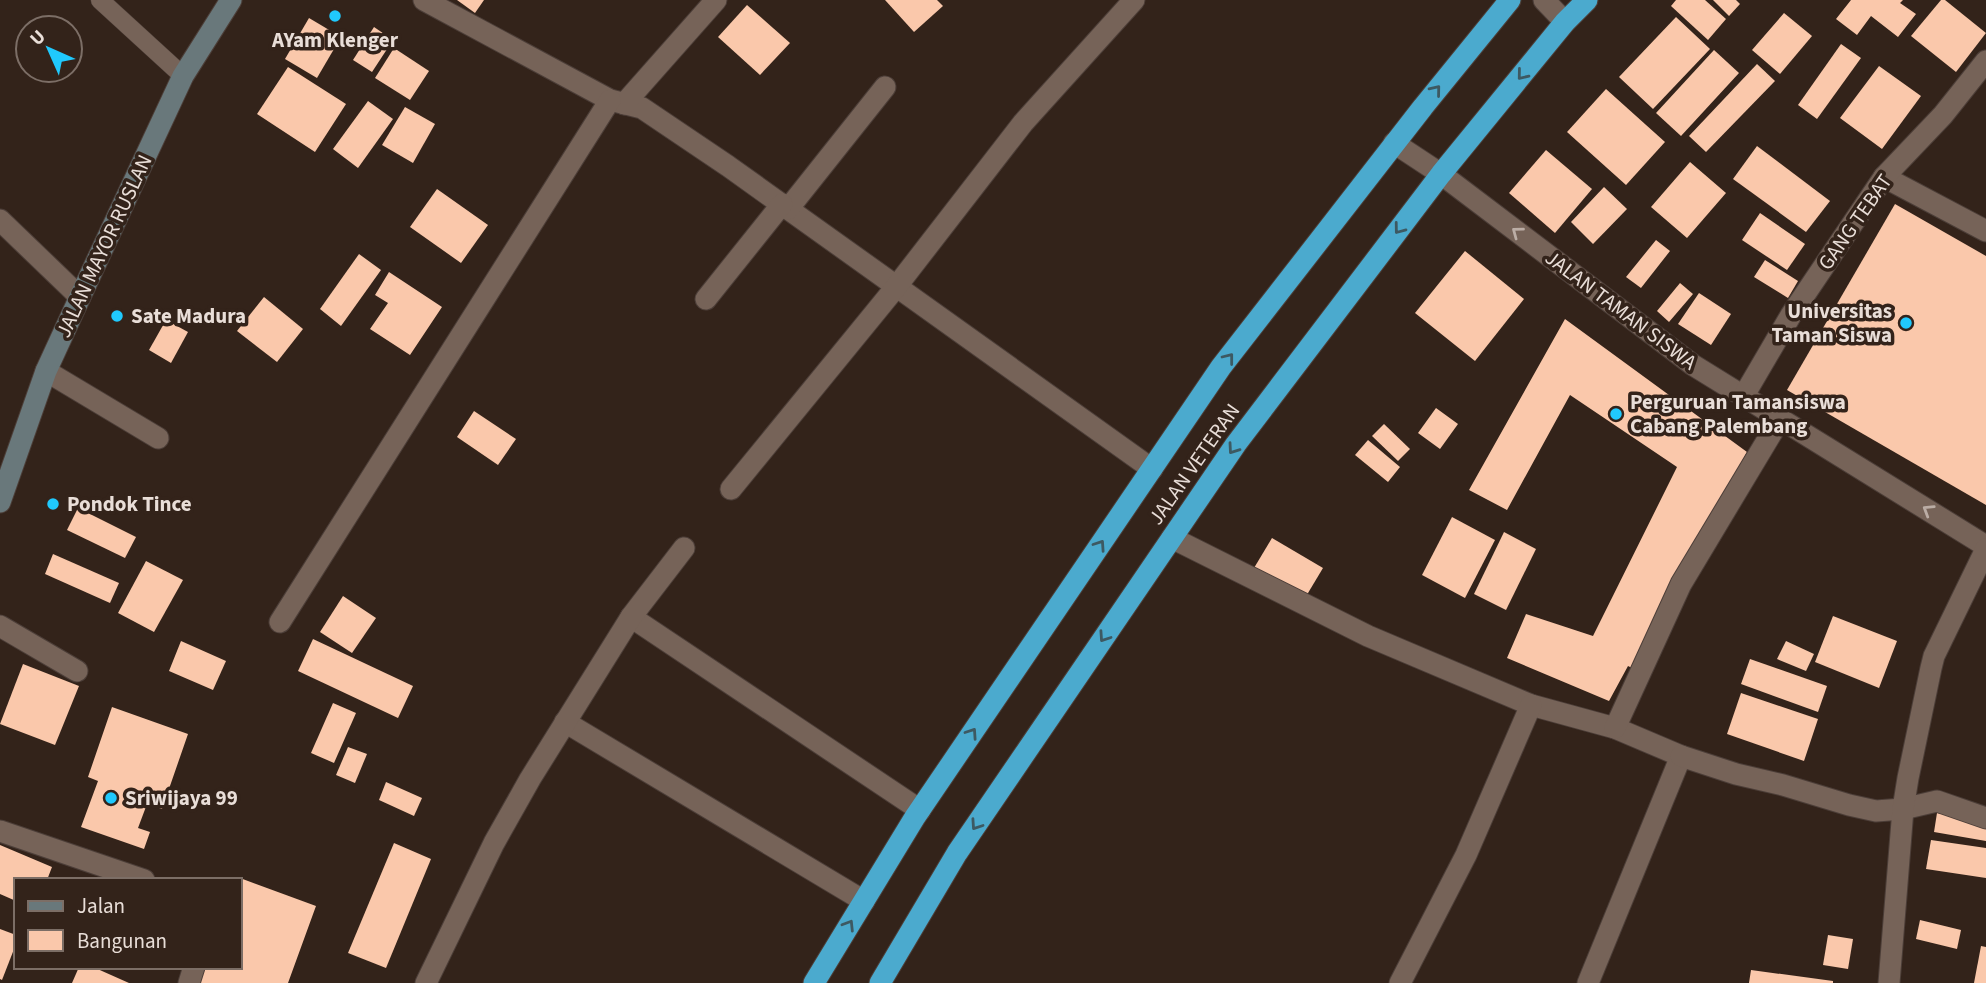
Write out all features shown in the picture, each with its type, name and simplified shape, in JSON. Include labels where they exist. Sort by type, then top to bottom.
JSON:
[{"type":"highway","name":"JALAN VETERAN","points":[[814,983],[920,810],[1221,368],[1394,144],[1510,0]]},
{"type":"highway","name":"JALAN VETERAN","points":[[880,983],[957,853],[1236,444],[1441,174],[1565,22],[1587,0]]},
{"type":"street","name":"JALAN MAYOR RUSLAN","points":[[0,502],[46,371],[80,297],[183,76],[231,0]]},
{"type":"street","points":[[424,0],[617,102],[642,108],[1152,469]]},
{"type":"street","points":[[280,622],[617,102],[716,0]]},
{"type":"street","points":[[731,489],[896,287],[1023,123],[1134,0]]},
{"type":"street","points":[[1544,0],[1565,22]]},
{"type":"street","name":"GANG TEBAT","points":[[1743,397],[1791,315],[1884,177],[1943,115],[1986,61]]},
{"type":"street","points":[[706,299],[886,87]]},
{"type":"street","name":"JALAN TAMAN SISWA","points":[[1394,144],[1441,174],[1693,365],[1986,548]]},
{"type":"street","points":[[1884,177],[1986,231]]},
{"type":"street","points":[[0,219],[80,297]]},
{"type":"street","points":[[46,371],[158,438]]},
{"type":"street","points":[[1615,728],[1681,584],[1780,419]]},
{"type":"street","points":[[1172,538],[1368,636],[1531,705],[1615,728],[1681,756],[1736,774],[1849,805],[1876,811],[1903,809],[1937,801],[1986,818]]},
{"type":"street","points":[[426,983],[494,843],[530,779],[631,617],[684,548]]},
{"type":"street","points":[[1889,983],[1903,809],[1934,656],[1986,548]]},
{"type":"street","points":[[631,617],[920,810]]},
{"type":"street","points":[[0,626],[77,671]]},
{"type":"street","points":[[1400,983],[1466,855],[1531,705]]},
{"type":"street","points":[[565,722],[864,901]]},
{"type":"street","points":[[1588,983],[1681,756]]},
{"type":"street","points":[[0,831],[138,878]]},
{"type":"lane","points":[[100,0],[183,76]]},
{"type":"building","points":[[457,0],[484,0],[475,13]]},
{"type":"building","points":[[885,0],[937,0],[943,6],[914,32]]},
{"type":"building","points":[[1676,0],[1705,0],[1726,19],[1708,40],[1671,6]]},
{"type":"building","points":[[1713,0],[1736,0],[1740,4],[1729,16]]},
{"type":"building","points":[[1851,0],[1903,0],[1900,3],[1916,14],[1898,37],[1871,16],[1857,35],[1836,19]]},
{"type":"building","points":[[1941,0],[1945,0],[1986,33],[1956,72],[1911,36]]},
{"type":"building","points":[[747,5],[790,43],[760,75],[718,37]]},
{"type":"building","points":[[1784,13],[1812,36],[1780,74],[1752,50]]},
{"type":"building","points":[[1676,17],[1710,49],[1653,109],[1619,77]]},
{"type":"building","points":[[309,18],[341,37],[317,78],[285,59]]},
{"type":"building","points":[[374,27],[393,40],[372,72],[353,60]]},
{"type":"building","points":[[1841,44],[1861,58],[1817,119],[1798,105]]},
{"type":"building","points":[[394,48],[429,71],[410,100],[375,78]]},
{"type":"building","points":[[1714,50],[1739,73],[1681,136],[1656,113]]},
{"type":"building","points":[[1757,64],[1775,81],[1706,152],[1689,136]]},
{"type":"building","points":[[1879,66],[1921,96],[1882,149],[1840,118]]},
{"type":"building","points":[[288,67],[346,104],[315,152],[257,114]]},
{"type":"building","points":[[1606,89],[1665,142],[1626,185],[1567,132]]},
{"type":"building","points":[[368,101],[393,119],[358,168],[333,149]]},
{"type":"building","points":[[405,107],[435,124],[413,163],[382,145]]},
{"type":"building","points":[[1757,146],[1830,201],[1806,232],[1733,179]]},
{"type":"building","points":[[1546,150],[1592,189],[1555,233],[1509,193]]},
{"type":"building","points":[[1690,162],[1726,193],[1687,238],[1651,207]]},
{"type":"building","points":[[1604,187],[1627,209],[1593,244],[1571,222]]},
{"type":"building","points":[[437,189],[488,225],[461,263],[410,227]]},
{"type":"building","name":"Universitas Taman Siswa","points":[[1895,204],[1986,256],[1986,505],[1787,390]]},
{"type":"building","points":[[1760,213],[1805,244],[1787,270],[1742,240]]},
{"type":"building","points":[[1656,240],[1670,251],[1641,288],[1626,277]]},
{"type":"building","points":[[1465,251],[1524,299],[1475,361],[1415,313]]},
{"type":"building","points":[[359,254],[381,270],[341,326],[320,309]]},
{"type":"building","points":[[1765,260],[1798,281],[1788,298],[1754,277]]},
{"type":"building","points":[[389,272],[442,307],[410,355],[370,329],[388,303],[375,295]]},
{"type":"building","points":[[1680,283],[1693,294],[1669,322],[1657,311]]},
{"type":"building","points":[[1699,293],[1731,314],[1711,345],[1678,324]]},
{"type":"building","points":[[264,297],[303,329],[277,362],[237,331]]},
{"type":"building","points":[[1565,319],[1747,452],[1632,668],[1628,666],[1609,701],[1507,658],[1526,614],[1593,636],[1677,467],[1570,395],[1507,510],[1469,490]]},
{"type":"building","points":[[166,320],[188,332],[171,363],[149,350]]},
{"type":"building","points":[[1436,408],[1458,424],[1440,449],[1418,433]]},
{"type":"building","points":[[474,411],[516,439],[498,465],[457,437]]},
{"type":"building","points":[[1384,424],[1410,449],[1398,461],[1372,436]]},
{"type":"building","points":[[1368,440],[1400,467],[1388,482],[1355,455]]},
{"type":"building","points":[[78,508],[136,537],[125,558],[67,530]]},
{"type":"building","points":[[1452,517],[1495,540],[1465,598],[1422,575]]},
{"type":"building","points":[[1504,532],[1536,549],[1506,610],[1474,594]]},
{"type":"building","points":[[1272,538],[1323,568],[1305,598],[1254,568]]},
{"type":"building","points":[[53,554],[119,583],[110,603],[45,574]]},
{"type":"building","points":[[146,561],[183,580],[154,632],[118,613]]},
{"type":"building","points":[[343,596],[376,618],[352,653],[320,632]]},
{"type":"building","points":[[1833,616],[1897,641],[1879,688],[1815,662]]},
{"type":"building","points":[[313,639],[413,686],[398,718],[298,671]]},
{"type":"building","points":[[181,641],[226,661],[213,690],[169,671]]},
{"type":"building","points":[[1786,641],[1814,654],[1806,671],[1777,659]]},
{"type":"building","points":[[1750,659],[1827,686],[1818,712],[1741,684]]},
{"type":"building","points":[[23,664],[79,686],[55,745],[0,724]]},
{"type":"building","points":[[1741,693],[1818,719],[1804,761],[1727,734]]},
{"type":"building","points":[[333,703],[356,713],[334,763],[311,753]]},
{"type":"building","points":[[112,707],[188,734],[162,809],[147,804],[138,828],[150,832],[144,849],[81,827],[98,781],[88,777]]},
{"type":"building","points":[[348,747],[367,754],[355,783],[336,775]]},
{"type":"building","points":[[386,782],[422,798],[414,816],[379,800]]},
{"type":"building","points":[[1937,813],[1986,822],[1986,841],[1934,832]]},
{"type":"building","points":[[1931,840],[1986,848],[1986,878],[1926,869]]},
{"type":"building","points":[[394,843],[431,859],[386,968],[348,953]]},
{"type":"building","points":[[0,845],[52,867],[48,878],[14,878],[14,900],[0,894]]},
{"type":"building","points":[[242,879],[316,906],[288,983],[199,983],[204,969],[242,969]]},
{"type":"building","points":[[1920,920],[1961,930],[1957,949],[1916,939]]},
{"type":"building","points":[[0,929],[14,934],[14,949],[2,980]]},
{"type":"building","points":[[1828,935],[1853,939],[1848,969],[1823,965]]},
{"type":"building","points":[[1981,946],[1986,947],[1986,983],[1974,983]]},
{"type":"building","points":[[78,969],[98,969],[129,983],[72,983]]},
{"type":"building","points":[[1751,970],[1833,981],[1833,983],[1749,983]]},
{"type":"place","name":"AYam Klenger","points":[[335,16]]},
{"type":"place","name":"Sate Madura","points":[[117,316]]},
{"type":"place","name":"Universitas Taman Siswa","points":[[1906,323]]},
{"type":"place","name":"Perguruan Tamansiswa Cabang Palembang","points":[[1616,414]]},
{"type":"place","name":"Pondok Tince","points":[[53,504]]},
{"type":"place","name":"Sriwijaya 99","points":[[111,798]]}]
